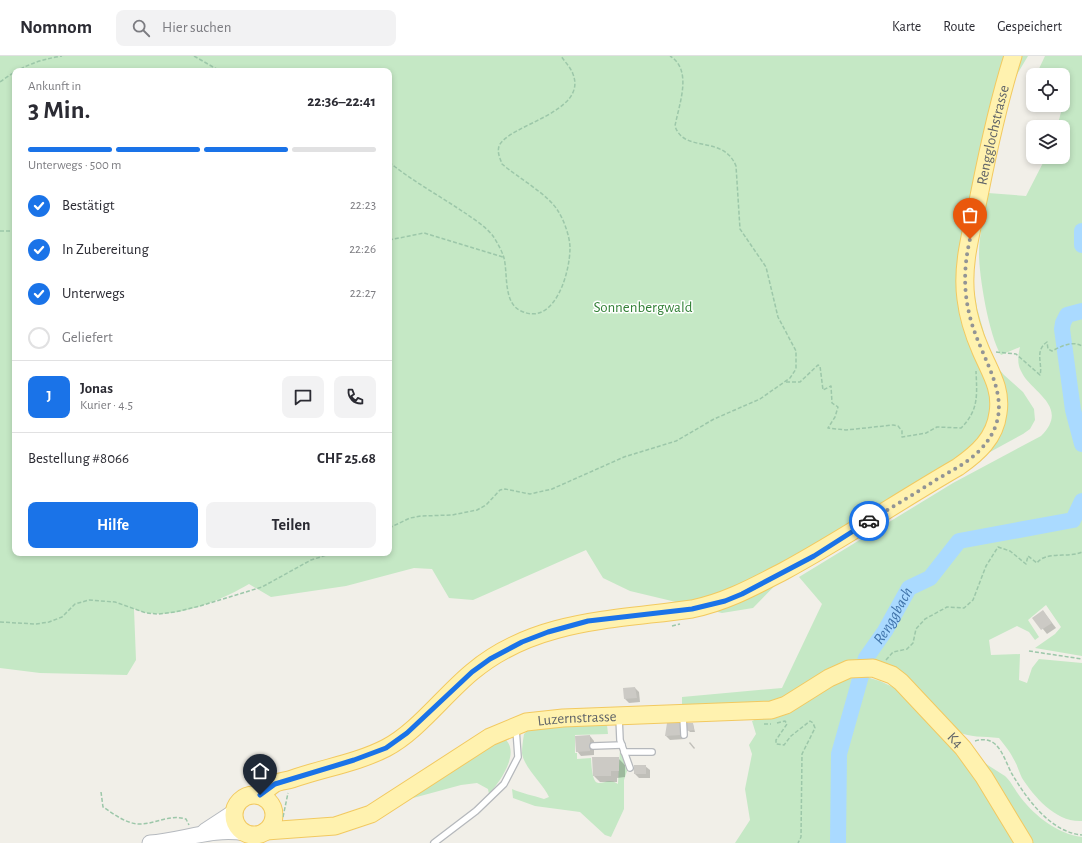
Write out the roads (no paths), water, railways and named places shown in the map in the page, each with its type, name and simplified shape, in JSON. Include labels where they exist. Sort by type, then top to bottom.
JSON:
[{"type":"main road","name":"Rengglochstrasse","points":[[273,815],[275,784],[287,786],[386,748],[405,735],[472,672],[490,659],[522,642],[548,632],[588,621],[662,614],[708,606],[742,594],[814,556],[972,458],[993,432],[997,420],[1000,399],[996,381],[981,351],[970,316],[966,300],[964,270],[985,164],[1013,56]]},
{"type":"main road","name":"K4","points":[[860,668],[885,669],[901,682],[963,748],[984,777],[1024,843]]},
{"type":"main road","name":"Luzernstrasse","points":[[273,815],[311,827],[335,826],[371,814],[484,740],[516,725],[549,718],[772,710],[795,700],[837,674],[860,668]]},
{"type":"main road","points":[[150,843],[172,842],[197,835],[225,831],[255,835],[273,815],[248,795],[238,802],[234,812],[236,824],[245,833]]},
{"type":"main road","points":[[197,835],[234,812]]},
{"type":"lane","points":[[682,714],[684,736]]},
{"type":"lane","points":[[619,716],[622,745],[630,768]]},
{"type":"lane","points":[[434,843],[476,811],[504,784],[518,757],[516,725]]},
{"type":"lane","points":[[593,746],[622,745]]},
{"type":"lane","points":[[624,752],[652,752]]},
{"type":"waterway","name":"Renggbach","points":[[1082,231],[1082,245]]},
{"type":"waterway","name":"Renggbach","points":[[1082,311],[1067,315],[1062,329],[1073,410],[1082,444]]},
{"type":"waterway","name":"Renggbach","points":[[838,843],[839,754],[866,658],[885,631],[909,588],[930,578],[959,541],[1073,520],[1082,501]]},
{"type":"park label","name":"Sonnenbergwald","points":[[643,307]]}]
